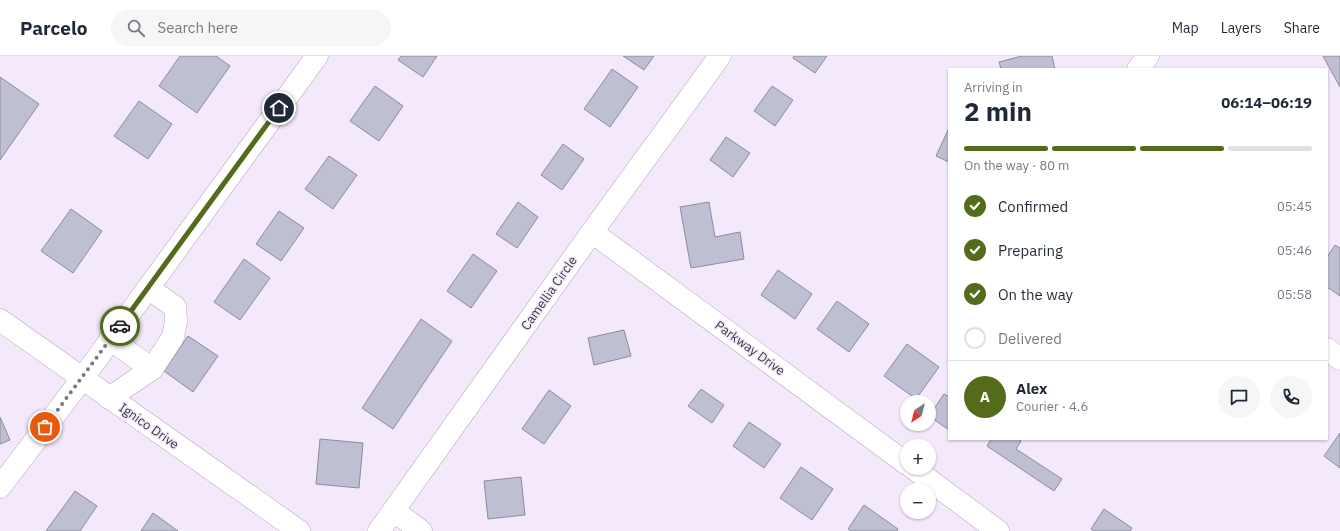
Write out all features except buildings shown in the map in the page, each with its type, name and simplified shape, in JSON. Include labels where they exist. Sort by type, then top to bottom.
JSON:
[{"type":"street","points":[[0,487],[82,379],[317,56]]},
{"type":"street","name":"Camellia Circle","points":[[379,531],[592,232],[720,56]]},
{"type":"street","points":[[1139,68],[1148,56]]},
{"type":"street","name":"Parkway Drive","points":[[592,232],[900,459]]},
{"type":"street","points":[[109,398],[152,369],[173,337],[176,321],[174,307],[148,288]]},
{"type":"street","name":"Ignico Drive","points":[[0,320],[299,531]]},
{"type":"street","points":[[110,339],[152,369]]},
{"type":"street","points":[[1328,350],[1340,358]]},
{"type":"street","points":[[922,475],[998,531]]},
{"type":"street","points":[[394,511],[422,531]]},
{"type":"way so far","points":[[45,427],[120,326]]},
{"type":"route","points":[[120,326],[279,108]]}]
